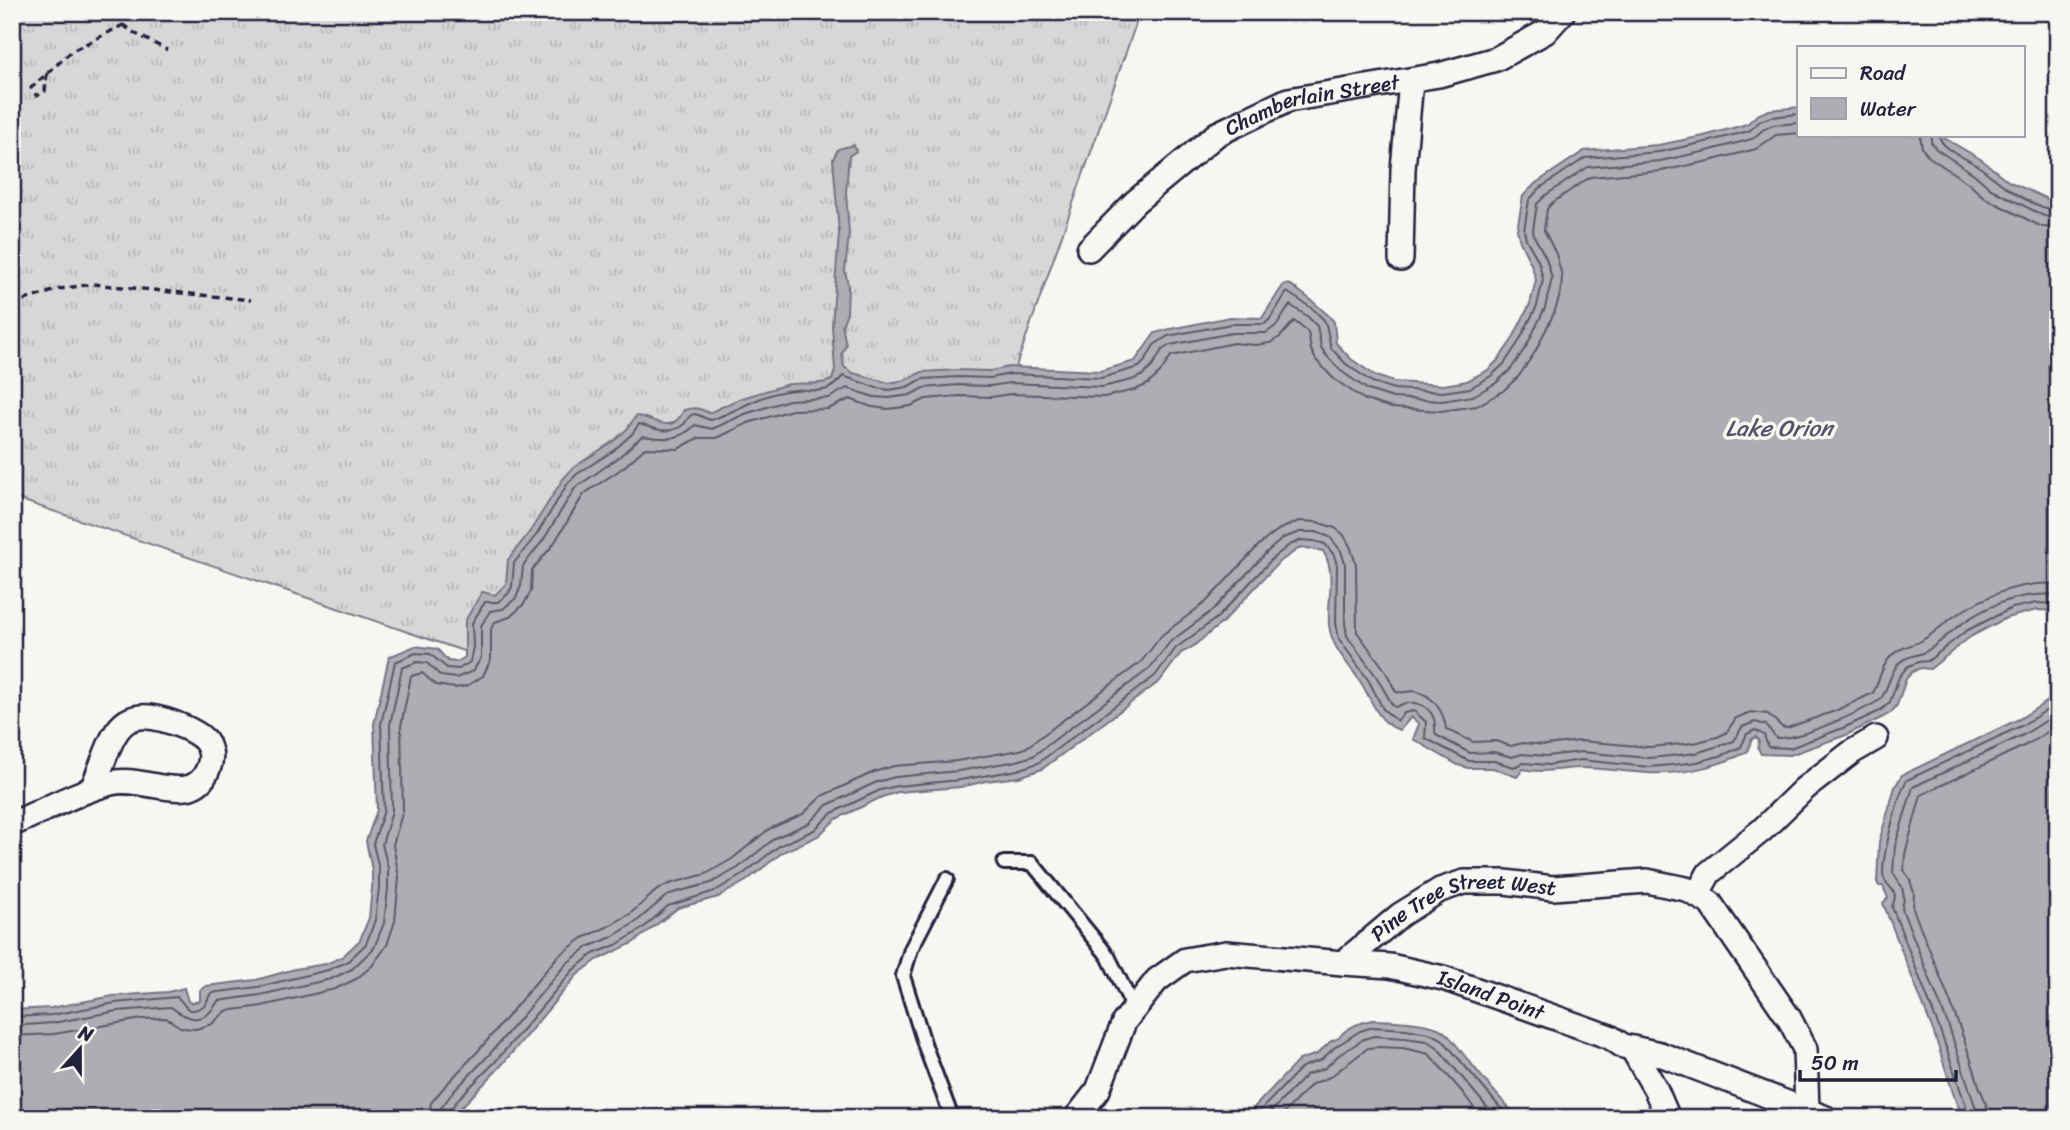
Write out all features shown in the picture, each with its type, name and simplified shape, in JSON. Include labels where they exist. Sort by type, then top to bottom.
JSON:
[{"type":"street","name":"Chamberlain Street","points":[[1089,249],[1135,202],[1217,134],[1288,100],[1411,81],[1496,59],[1545,32],[1563,12]]},
{"type":"street","points":[[1401,259],[1403,169],[1411,81]]},
{"type":"street","points":[[12,824],[92,789],[125,780],[170,788],[187,789],[198,786],[205,778],[211,763],[211,752],[206,741],[196,733],[149,716],[138,715],[128,719],[112,739],[92,789]]},
{"type":"street","points":[[1697,895],[1709,873],[1762,830],[1804,789],[1852,752],[1876,738]]},
{"type":"street","name":"Pine Tree Street West","points":[[1076,1118],[1098,1090],[1124,1022],[1157,980],[1185,960],[1226,953],[1343,963],[1400,915],[1440,890],[1464,882],[1504,882],[1553,888],[1647,881],[1686,889],[1710,903],[1789,1018],[1805,1049],[1816,1114]]},
{"type":"street","name":"Island Point","points":[[1343,963],[1390,966],[1443,978],[1610,1037],[1623,1046],[1660,1054],[1816,1114]]},
{"type":"street","points":[[1632,1048],[1656,1090],[1668,1118]]},
{"type":"lane","points":[[1004,863],[1032,863],[1108,956],[1134,1009]]},
{"type":"lane","points":[[947,878],[911,949],[903,976],[952,1118]]},
{"type":"path","points":[[47,73],[45,91],[37,96],[31,88],[47,73],[72,51],[123,25],[134,12]]},
{"type":"path","points":[[123,25],[167,50]]},
{"type":"path","points":[[12,304],[60,289],[93,284],[251,300]]},
{"type":"green space","points":[[12,12],[1140,12],[868,789],[12,497]]},
{"type":"water","name":"Lake Orion","points":[[1797,107],[1797,136],[1941,136],[1982,160],[2008,181],[2058,204],[2058,611],[2037,610],[2006,618],[1970,637],[1930,669],[1920,668],[1912,672],[1906,679],[1892,712],[1846,735],[1790,755],[1761,754],[1756,737],[1752,739],[1747,752],[1723,762],[1685,771],[1660,773],[1590,768],[1546,771],[1523,769],[1517,777],[1493,768],[1468,768],[1413,739],[1419,724],[1411,717],[1400,730],[1382,718],[1334,643],[1329,625],[1331,577],[1327,559],[1323,551],[1301,547],[1278,563],[1223,622],[1181,653],[1160,681],[1042,769],[1019,777],[961,787],[898,792],[882,797],[836,819],[818,836],[783,852],[746,881],[718,897],[678,908],[633,943],[597,960],[577,975],[500,1067],[451,1118],[12,1118],[12,1010],[51,1008],[113,996],[168,992],[184,988],[191,1003],[200,1001],[200,990],[206,986],[256,980],[326,964],[342,957],[360,940],[369,918],[372,887],[372,870],[366,841],[377,810],[374,724],[389,657],[415,646],[437,649],[448,661],[457,662],[465,657],[465,621],[482,592],[495,595],[506,584],[508,560],[531,530],[563,479],[573,468],[615,440],[636,416],[668,424],[679,418],[684,410],[691,408],[709,413],[739,399],[785,385],[832,380],[835,370],[832,326],[839,233],[833,159],[838,149],[854,145],[856,151],[849,156],[846,192],[849,234],[845,271],[848,285],[847,313],[842,325],[846,345],[842,354],[844,367],[853,373],[889,383],[905,380],[922,372],[990,371],[1009,367],[1100,371],[1135,361],[1155,333],[1230,317],[1262,318],[1284,284],[1291,285],[1329,316],[1334,322],[1336,343],[1351,359],[1376,376],[1394,382],[1444,385],[1467,381],[1488,370],[1512,340],[1530,304],[1536,280],[1517,230],[1523,196],[1536,183],[1584,151],[1658,145],[1704,136],[1747,124],[1757,115],[1769,110]]},
{"type":"water","points":[[2058,695],[2058,1118],[1965,1118],[1956,1102],[1934,1033],[1883,903],[1888,898],[1883,886],[1879,886],[1877,882],[1879,842],[1895,787],[1902,775],[2019,719]]},
{"type":"water","points":[[1372,1020],[1415,1023],[1438,1028],[1450,1038],[1519,1118],[1244,1118],[1299,1060],[1317,1054],[1349,1028]]}]
